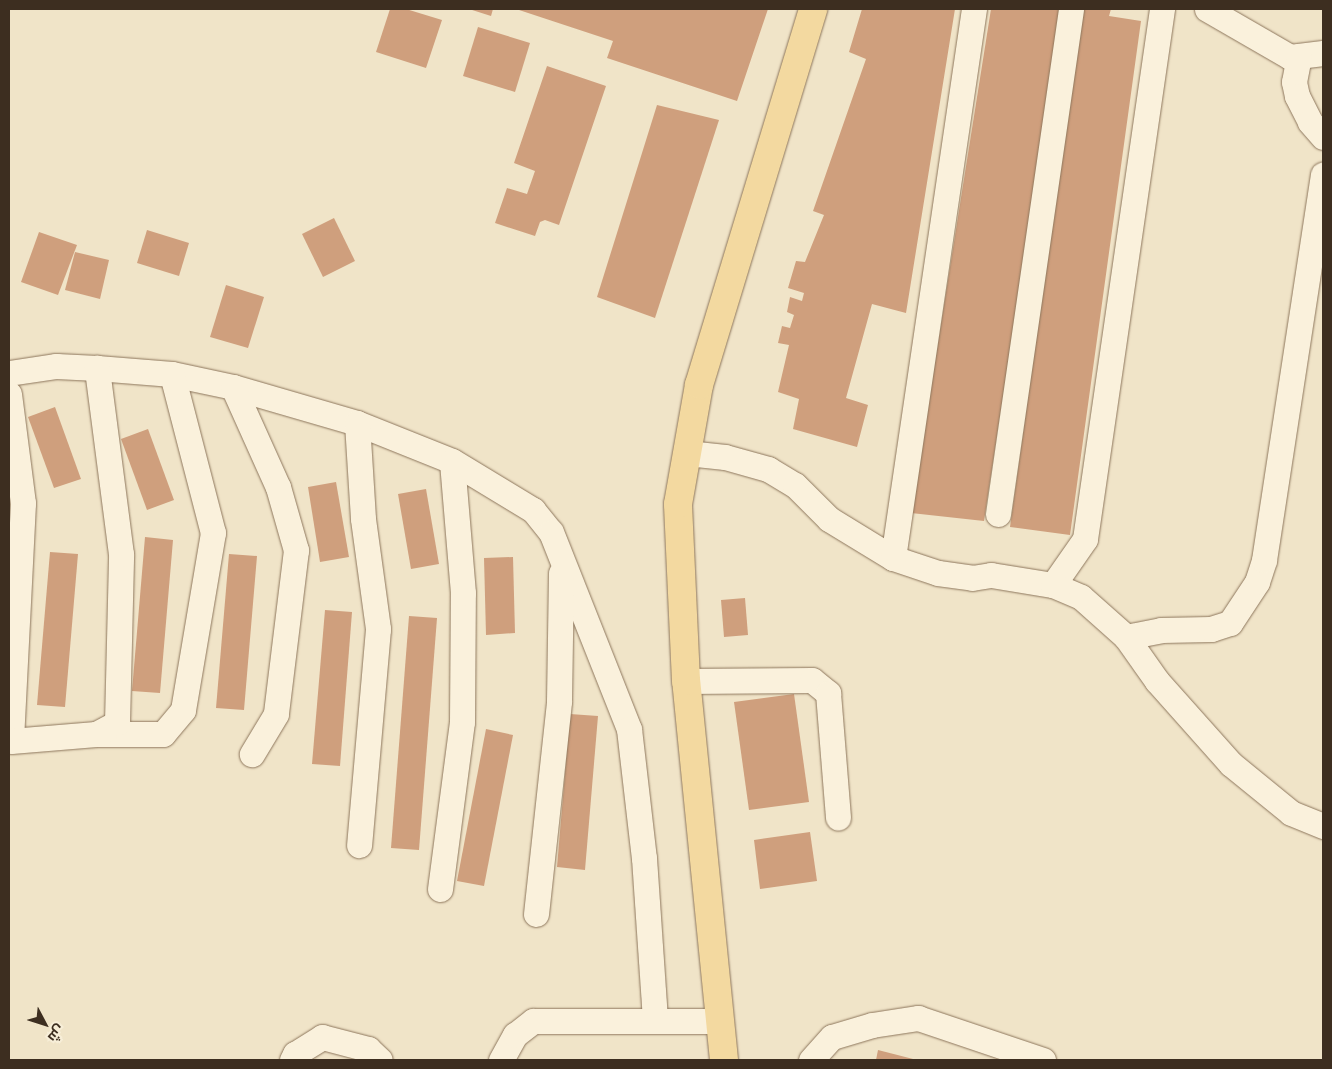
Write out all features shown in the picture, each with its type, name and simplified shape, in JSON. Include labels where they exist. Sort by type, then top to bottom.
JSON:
[{"type":"main road","points":[[724,1060],[717,1021],[686,681],[678,504],[699,385],[752,218],[813,9]]},
{"type":"street","points":[[893,558],[974,9]]},
{"type":"street","points":[[998,514],[1071,9]]},
{"type":"street","points":[[1053,585],[1085,539],[1162,9]]},
{"type":"street","points":[[1206,9],[1290,57],[1316,55]]},
{"type":"street","points":[[1316,55],[1294,82],[1297,96],[1310,122],[1323,138]]},
{"type":"street","points":[[1126,637],[1161,630],[1212,629],[1230,623],[1257,582],[1264,560],[1323,174]]},
{"type":"street","points":[[9,372],[56,366],[97,368],[172,374],[233,387],[357,423],[452,461],[533,510],[552,532],[562,564],[629,729],[644,858],[655,1021]]},
{"type":"street","points":[[96,734],[117,723],[121,554],[97,368]]},
{"type":"street","points":[[9,394],[23,504],[11,741],[96,734],[163,734],[183,710],[213,533],[172,374]]},
{"type":"street","points":[[233,387],[278,487],[296,550],[276,714],[252,754]]},
{"type":"street","points":[[357,423],[363,519],[378,629],[359,845]]},
{"type":"street","points":[[687,453],[725,457],[768,469],[795,485],[829,519],[893,558],[938,573],[972,578],[992,575],[1053,585],[1081,597],[1126,637],[1157,681],[1231,764],[1291,813],[1323,826]]},
{"type":"street","points":[[440,889],[462,722],[463,593],[452,461]]},
{"type":"street","points":[[536,914],[559,700],[562,564]]},
{"type":"street","points":[[686,681],[812,680],[828,693],[838,818]]},
{"type":"street","points":[[811,1060],[832,1037],[872,1025],[918,1018],[1042,1060]]},
{"type":"street","points":[[501,1060],[515,1035],[533,1021],[717,1021]]},
{"type":"street","points":[[292,1060],[295,1054],[322,1037],[368,1049],[380,1060]]},
{"type":"building","points":[[390,9],[406,9],[442,20],[426,68],[376,52]]},
{"type":"building","points":[[469,9],[493,9],[491,16]]},
{"type":"building","points":[[516,9],[768,9],[737,101],[607,58],[613,41]]},
{"type":"building","points":[[862,9],[955,9],[906,313],[872,304],[846,398],[868,405],[857,447],[793,429],[799,399],[778,392],[789,345],[778,343],[782,326],[790,328],[794,315],[787,312],[790,297],[802,301],[804,293],[788,288],[796,261],[805,262],[824,215],[813,211],[866,59],[849,52]]},
{"type":"building","points":[[991,9],[1062,9],[984,521],[911,513]]},
{"type":"building","points":[[1082,9],[1111,9],[1109,16],[1141,21],[1070,535],[1010,527]]},
{"type":"building","points":[[478,27],[530,43],[515,92],[463,76]]},
{"type":"building","points":[[547,66],[606,86],[559,225],[545,220],[540,222],[535,236],[495,223],[507,188],[527,194],[535,171],[514,163]]},
{"type":"building","points":[[657,105],[719,120],[655,318],[597,297]]},
{"type":"building","points":[[334,218],[355,261],[323,277],[302,234]]},
{"type":"building","points":[[147,230],[189,243],[179,276],[137,263]]},
{"type":"building","points":[[39,232],[77,245],[58,295],[21,282]]},
{"type":"building","points":[[75,252],[109,260],[100,299],[65,290]]},
{"type":"building","points":[[226,285],[264,297],[248,348],[210,337]]},
{"type":"building","points":[[55,407],[81,479],[54,488],[28,417]]},
{"type":"building","points":[[148,429],[174,500],[147,510],[121,439]]},
{"type":"building","points":[[336,482],[349,557],[320,562],[308,487]]},
{"type":"building","points":[[426,489],[439,564],[411,569],[398,494]]},
{"type":"building","points":[[145,537],[173,540],[160,693],[132,691]]},
{"type":"building","points":[[50,552],[78,554],[65,707],[37,705]]},
{"type":"building","points":[[229,554],[257,556],[244,710],[216,708]]},
{"type":"building","points":[[513,557],[515,633],[486,635],[484,558]]},
{"type":"building","points":[[745,598],[748,635],[724,637],[721,600]]},
{"type":"building","points":[[325,610],[352,612],[340,766],[312,764]]},
{"type":"building","points":[[409,616],[437,618],[419,850],[391,848]]},
{"type":"building","points":[[794,694],[809,802],[749,810],[734,702]]},
{"type":"building","points":[[570,714],[598,716],[585,870],[557,867]]},
{"type":"building","points":[[486,729],[513,735],[484,886],[457,881]]},
{"type":"building","points":[[810,832],[817,881],[760,889],[754,840]]},
{"type":"building","points":[[878,1050],[917,1060],[876,1060]]}]
